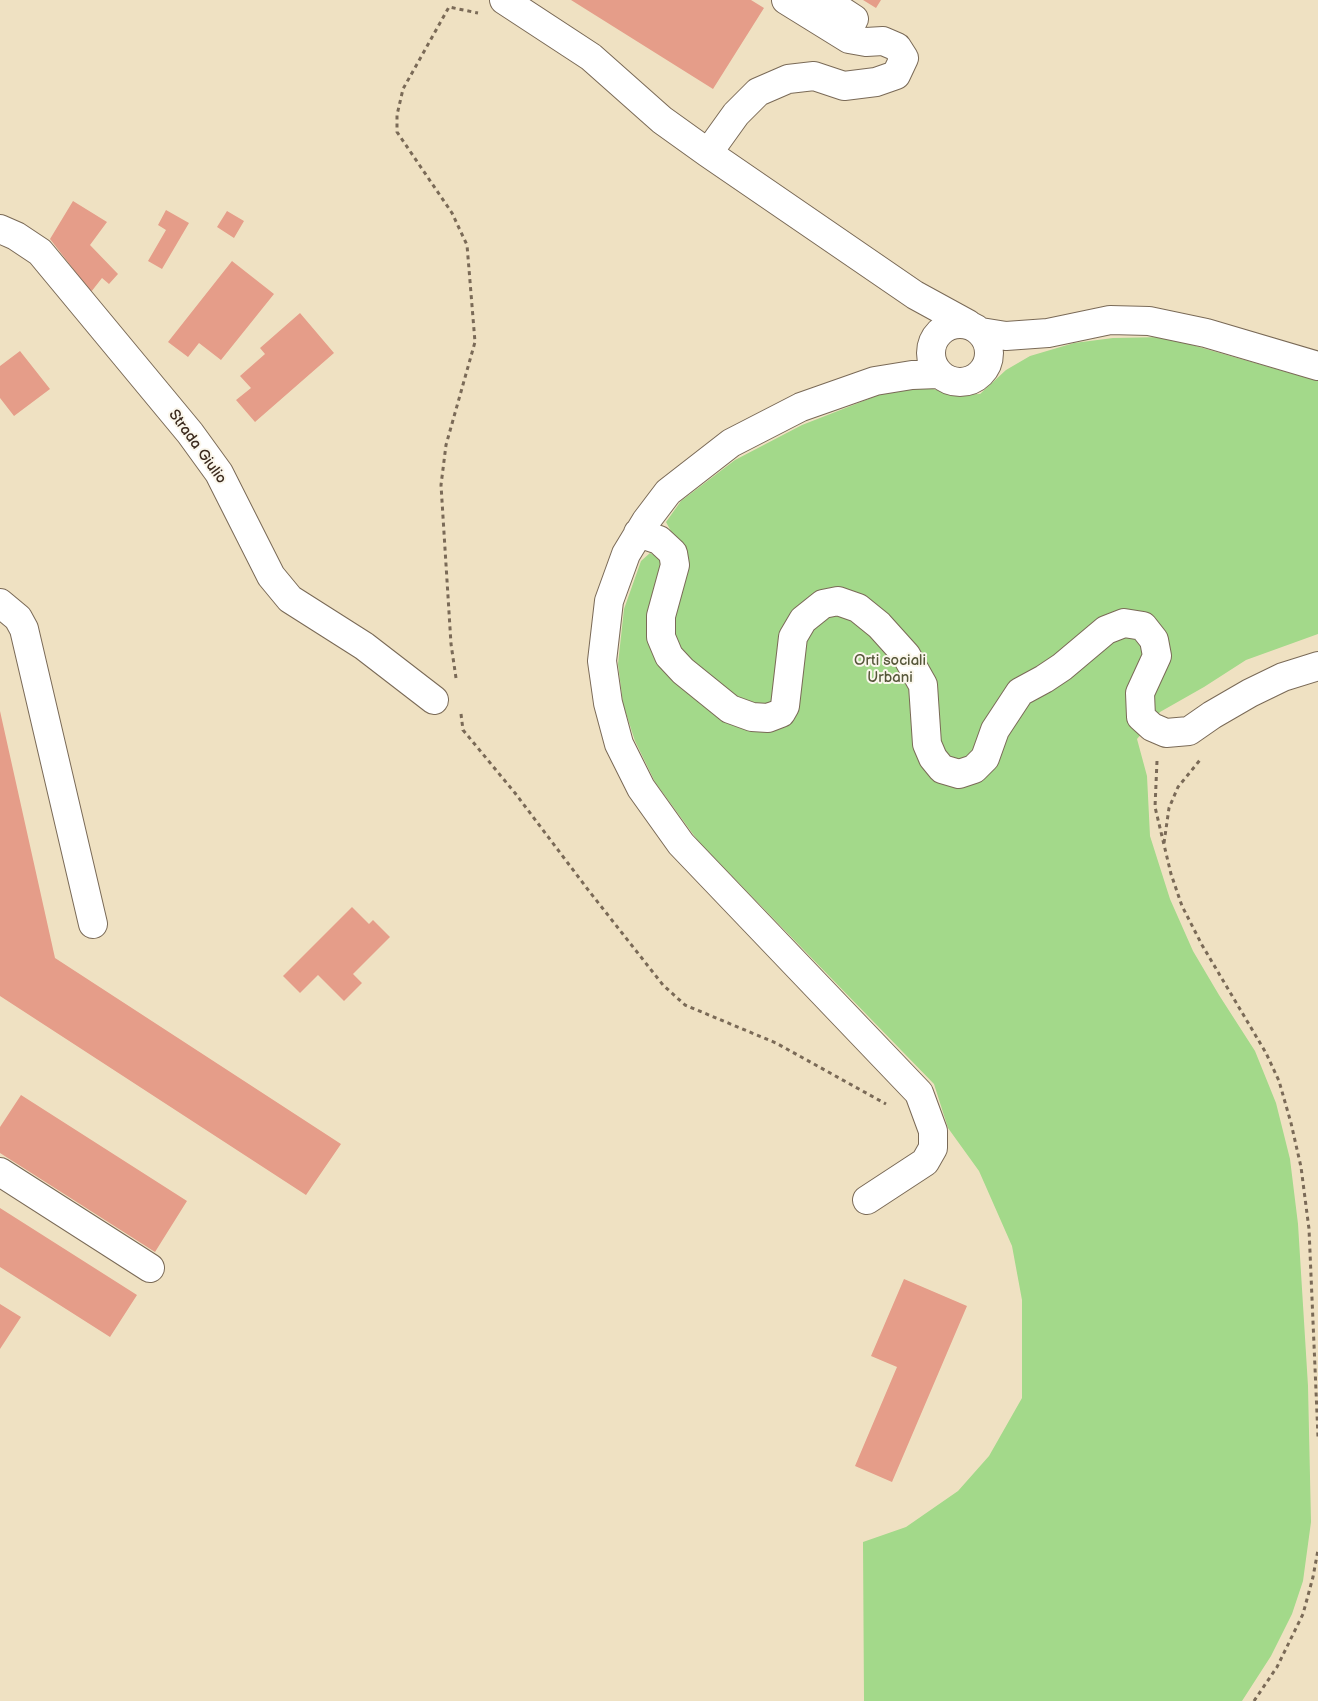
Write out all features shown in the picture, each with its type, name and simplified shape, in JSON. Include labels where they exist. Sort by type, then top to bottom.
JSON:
[{"type":"street","points":[[708,154],[736,114],[758,92],[788,79],[814,76],[844,86],[876,82],[896,74],[904,58],[897,47],[883,41],[848,40],[786,0]]},
{"type":"street","points":[[825,0],[854,19]]},
{"type":"street","points":[[495,7],[591,57],[662,120],[708,154],[915,295],[974,328],[989,345],[989,361],[981,375]]},
{"type":"street","name":"Strada Giulio","points":[[0,229],[16,236],[40,252],[190,433],[219,473],[271,576],[290,599],[364,646],[434,700]]},
{"type":"street","points":[[915,295],[934,318],[931,361],[938,374]]},
{"type":"street","points":[[867,1200],[925,1162],[932,1148],[933,1131],[919,1093],[681,844],[641,788],[619,744],[608,703],[602,661],[609,601],[626,554],[668,492],[731,443],[801,407],[859,385],[909,361],[918,356],[944,328],[955,324],[1006,336],[1048,333],[1110,320],[1150,321],[1206,333],[1318,366]]},
{"type":"street","points":[[859,385],[912,375],[938,374],[952,382],[967,382],[1048,333]]},
{"type":"street","points":[[638,534],[659,540],[673,553],[674,564],[661,616],[661,637],[669,656],[683,671],[730,709],[752,717],[768,718],[781,713],[785,706],[793,637],[803,620],[823,604],[838,601],[858,608],[879,625],[906,655],[923,685],[927,744],[933,758],[942,770],[959,774],[974,769],[985,758],[995,730],[1020,692],[1044,679],[1106,630],[1124,623],[1143,626],[1154,640],[1157,656],[1140,693],[1141,717],[1152,727],[1166,733],[1190,731],[1212,715],[1250,693],[1283,677],[1318,666]]},
{"type":"street","points":[[0,603],[18,618],[24,629],[93,924]]},
{"type":"street","points":[[0,1172],[150,1268]]},
{"type":"path","points":[[456,684],[451,644],[441,486],[446,445],[475,342],[467,245],[452,213],[397,132],[397,115],[403,89],[449,7],[495,7]]},
{"type":"path","points":[[461,713],[463,730],[515,793],[663,985],[685,1005],[776,1043],[894,1108]]},
{"type":"path","points":[[1205,755],[1192,768],[1178,787],[1169,808],[1163,846],[1182,906],[1202,945],[1266,1052],[1280,1082],[1291,1123],[1301,1167],[1309,1229],[1318,1438]]},
{"type":"path","points":[[1254,1701],[1277,1667],[1303,1614],[1318,1550]]},
{"type":"green space","name":"Orti sociali Urbani","points":[[1164,337],[1318,381],[1318,634],[1246,660],[1160,712],[1137,739],[1147,776],[1150,836],[1170,899],[1193,951],[1255,1051],[1276,1103],[1290,1159],[1298,1224],[1308,1386],[1311,1522],[1303,1581],[1292,1614],[1271,1656],[1242,1701],[864,1701],[863,1542],[906,1527],[958,1491],[989,1456],[1022,1398],[1022,1300],[1012,1246],[979,1171],[948,1128],[934,1084],[698,841],[655,782],[635,741],[623,704],[618,664],[624,609],[641,561],[650,553],[660,558],[672,533],[666,522],[681,501],[735,460],[802,425],[889,391],[910,387],[929,388],[957,395],[980,394],[1006,370],[1030,356],[1074,343],[1113,338]]},
{"type":"building","points":[[571,0],[751,0],[764,8],[713,89]]},
{"type":"building","points":[[863,0],[881,0],[876,8]]},
{"type":"building","points":[[73,201],[107,222],[90,245],[118,274],[109,284],[102,278],[91,292],[50,239]]},
{"type":"building","points":[[166,210],[189,223],[162,269],[148,261],[166,230],[158,225]]},
{"type":"building","points":[[227,211],[244,221],[234,238],[217,227]]},
{"type":"building","points":[[232,261],[274,294],[221,360],[199,343],[188,357],[168,342]]},
{"type":"building","points":[[300,313],[334,353],[255,422],[236,400],[251,388],[240,376],[265,354],[260,348]]},
{"type":"building","points":[[20,351],[50,389],[14,416],[0,398],[0,366]]},
{"type":"building","points":[[0,711],[55,958],[341,1144],[306,1195],[0,996]]},
{"type":"building","points":[[352,907],[369,924],[373,920],[390,937],[353,974],[362,983],[344,1001],[318,975],[300,993],[283,976]]},
{"type":"building","points":[[21,1095],[187,1201],[155,1252],[0,1153],[0,1127]]},
{"type":"building","points":[[0,1208],[137,1295],[110,1337],[0,1267]]},
{"type":"building","points":[[904,1279],[967,1306],[892,1482],[855,1466],[897,1367],[871,1356]]},
{"type":"building","points":[[0,1304],[21,1317],[0,1349]]}]
